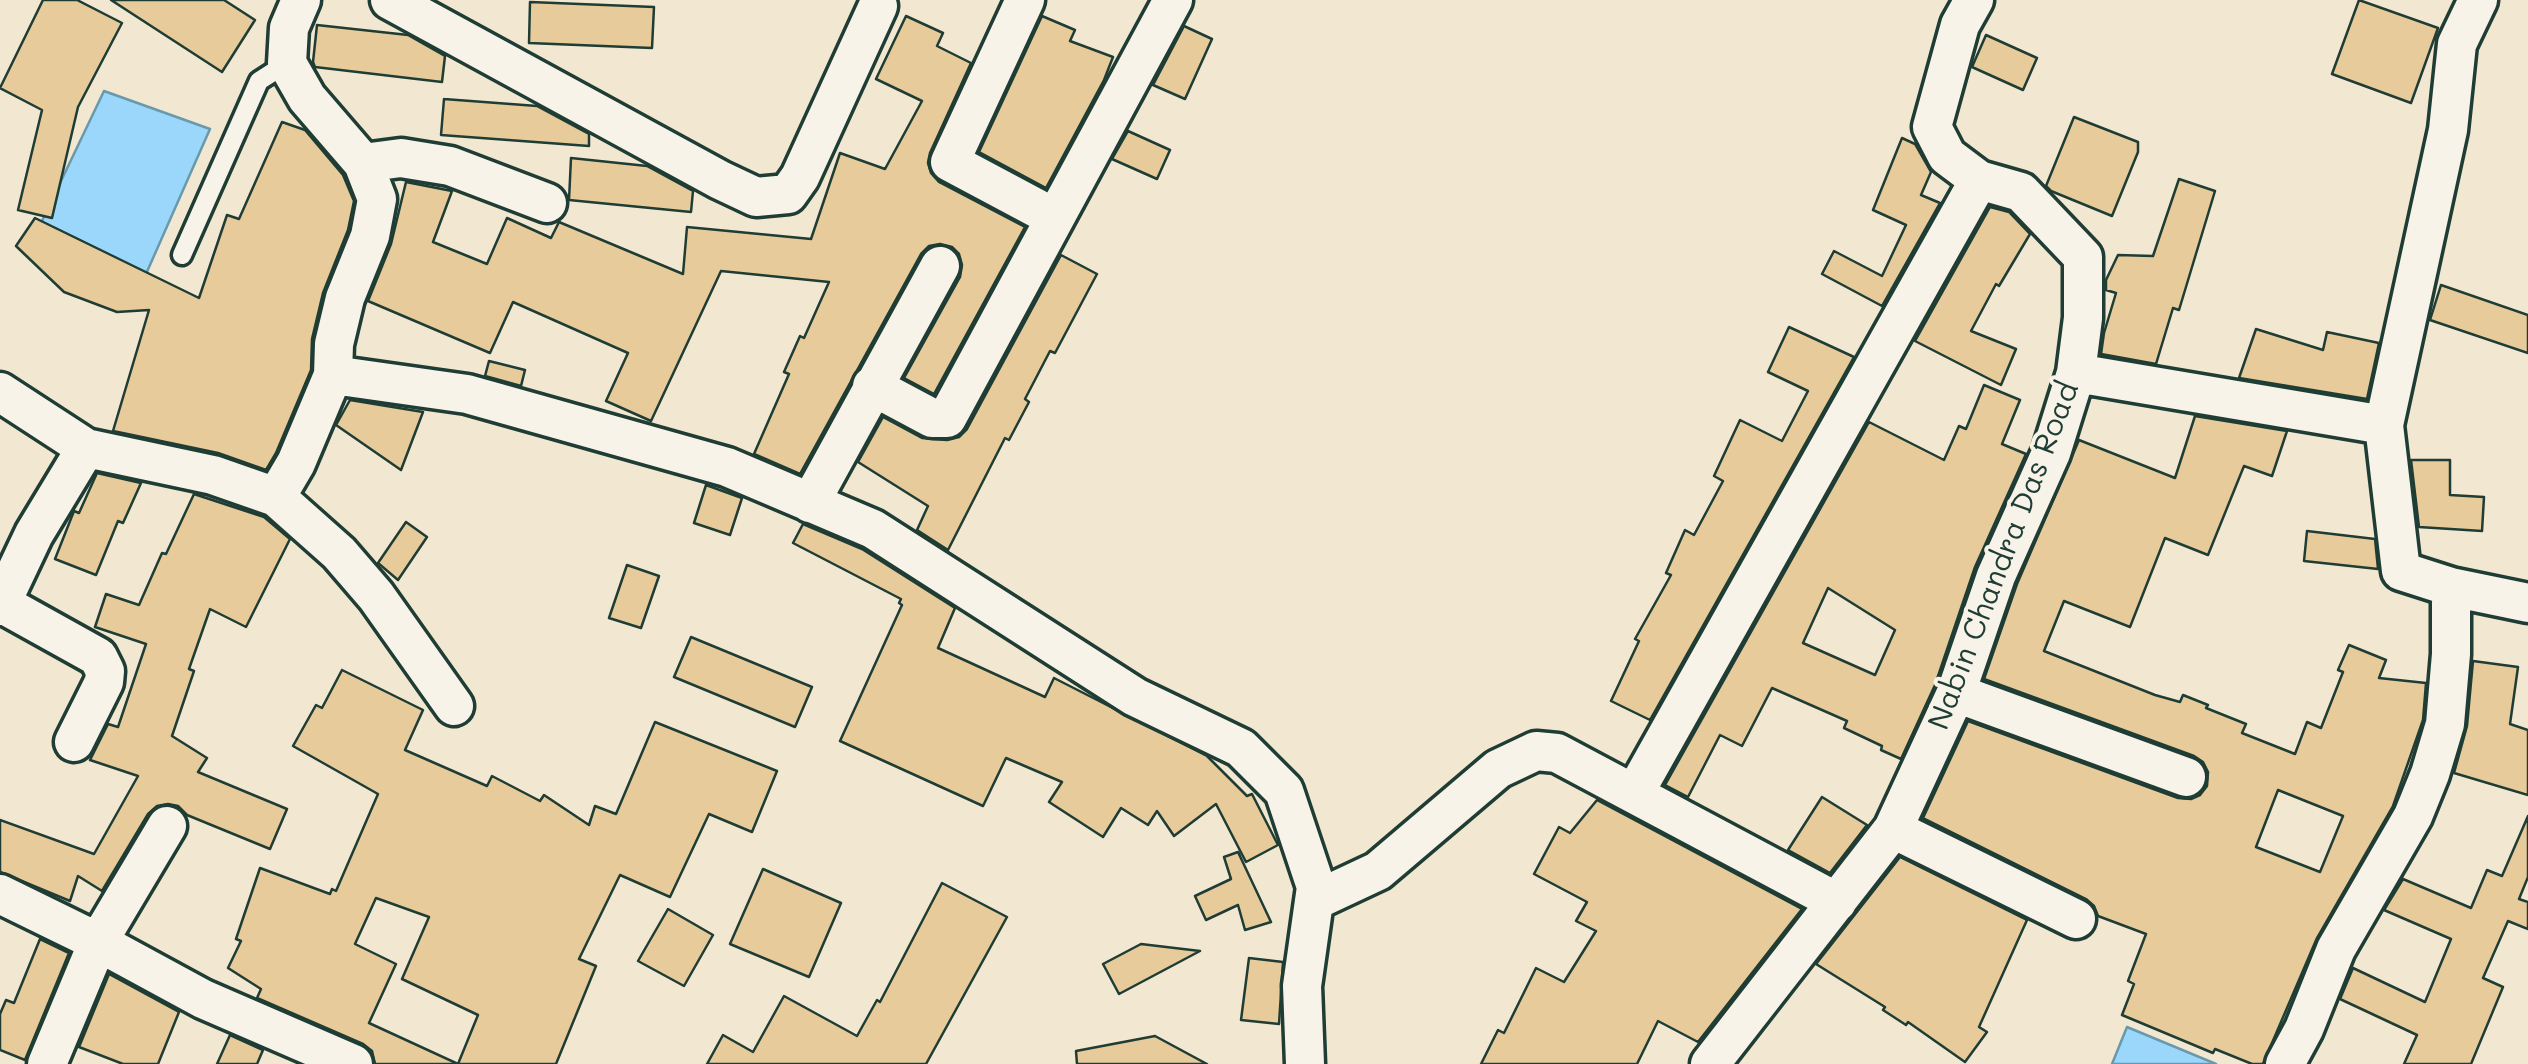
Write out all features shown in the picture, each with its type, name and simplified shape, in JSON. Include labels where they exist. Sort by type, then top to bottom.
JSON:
[{"type":"street","points":[[276,497],[296,463],[333,376],[334,344],[344,298],[370,236],[376,199],[363,163],[308,98],[287,62],[288,28],[301,0]]},
{"type":"street","points":[[390,0],[756,196],[788,194],[800,178],[878,6]]},
{"type":"street","points":[[1025,0],[950,162],[1055,218]]},
{"type":"street","points":[[872,386],[932,418],[947,418],[1173,0]]},
{"type":"street","name":"Nabin Chandra Das Road","points":[[1710,1064],[1893,829],[1956,693],[1996,576],[2051,454],[2076,372],[2083,318],[2082,257],[2021,192],[1979,180],[1947,156],[1932,127],[1960,25],[1974,0]]},
{"type":"street","points":[[2478,0],[2458,44],[2448,130],[2384,425],[2401,571],[2451,587],[2528,603]]},
{"type":"street","points":[[363,163],[401,158],[450,166],[547,203]]},
{"type":"street","points":[[1634,794],[1979,180]]},
{"type":"street","points":[[810,503],[940,266]]},
{"type":"street","points":[[2076,372],[2384,425]]},
{"type":"street","points":[[333,376],[467,394],[727,468],[872,529],[1135,697],[1242,748],[1284,791],[1316,887],[1302,986],[1305,1064]]},
{"type":"street","points":[[0,392],[86,448],[214,475],[276,497],[364,581],[454,706]]},
{"type":"street","points":[[74,742],[104,682],[105,671],[98,657],[3,592],[86,448]]},
{"type":"street","points":[[2285,1064],[2304,1030],[2336,949],[2413,816],[2430,774],[2444,724],[2451,654],[2451,587]]},
{"type":"street","points":[[1956,693],[2186,777]]},
{"type":"street","points":[[1314,901],[1378,871],[1498,769],[1536,751],[1557,754],[1836,902]]},
{"type":"street","points":[[48,1064],[98,942],[167,826]]},
{"type":"street","points":[[1893,829],[2076,919]]},
{"type":"street","points":[[0,894],[98,942],[298,1054],[352,1064]]},
{"type":"lane","points":[[182,255],[259,81],[287,62]]},
{"type":"water","points":[[104,91],[210,129],[146,274],[40,225]]},
{"type":"water","points":[[2127,1027],[2216,1064],[2112,1064]]},
{"type":"building","points":[[43,0],[77,0],[122,23],[78,107],[52,218],[18,210],[42,110],[0,88]]},
{"type":"building","points":[[111,0],[224,0],[255,20],[222,72]]},
{"type":"building","points":[[2359,0],[2438,28],[2411,103],[2332,74]]},
{"type":"building","points":[[530,2],[654,7],[652,48],[529,43]]},
{"type":"building","points":[[906,16],[943,33],[937,46],[971,63],[930,153],[931,173],[939,182],[1025,227],[934,394],[904,378],[960,277],[962,265],[952,247],[929,246],[921,254],[800,474],[754,454],[789,374],[784,372],[829,282],[721,271],[651,421],[606,401],[628,353],[513,302],[490,353],[368,301],[391,244],[406,182],[452,191],[433,242],[487,264],[507,218],[551,238],[559,222],[683,274],[687,227],[811,239],[840,153],[885,169],[922,101],[876,79]]},
{"type":"building","points":[[1042,16],[1075,30],[1070,41],[1113,57],[1046,188],[979,152]]},
{"type":"building","points":[[317,25],[408,35],[445,56],[442,82],[315,67]]},
{"type":"building","points":[[1184,26],[1212,39],[1185,99],[1153,85]]},
{"type":"building","points":[[1986,35],[2037,58],[2023,90],[1972,67]]},
{"type":"building","points":[[444,99],[537,106],[589,134],[589,146],[441,135]]},
{"type":"building","points":[[2074,117],[2138,142],[2138,152],[2112,216],[2046,186]]},
{"type":"building","points":[[282,122],[305,130],[343,175],[354,201],[348,230],[323,293],[312,339],[311,370],[276,453],[266,470],[218,453],[113,431],[149,310],[117,312],[64,292],[16,246],[35,218],[199,298],[227,215],[239,219]]},
{"type":"building","points":[[1128,131],[1170,150],[1157,179],[1112,159]]},
{"type":"building","points":[[1902,138],[1915,144],[1931,172],[1921,195],[1940,203],[1882,306],[1822,274],[1834,251],[1882,276],[1906,225],[1873,210]]},
{"type":"building","points":[[571,158],[647,166],[693,191],[691,212],[569,200]]},
{"type":"building","points":[[2179,179],[2215,191],[2179,310],[2173,308],[2156,364],[2101,354],[2116,293],[2106,290],[2106,280],[2118,255],[2153,256]]},
{"type":"building","points":[[1990,207],[2009,212],[2030,234],[1999,286],[1996,284],[1971,331],[2016,349],[2001,385],[1915,341]]},
{"type":"building","points":[[1061,255],[1097,274],[1055,353],[1050,351],[1025,399],[1029,402],[1009,440],[1005,438],[948,550],[917,530],[928,506],[858,462],[883,417],[922,438],[947,440],[959,437],[967,429]]},
{"type":"building","points":[[2441,285],[2528,315],[2528,353],[2430,320]]},
{"type":"building","points":[[1789,327],[1854,357],[1650,720],[1611,701],[1639,641],[1635,639],[1671,575],[1666,573],[1685,530],[1694,535],[1723,481],[1714,476],[1740,420],[1782,441],[1808,391],[1768,372]]},
{"type":"building","points":[[2256,329],[2323,350],[2327,332],[2379,343],[2367,399],[2239,378]]},
{"type":"building","points":[[489,361],[525,370],[521,386],[485,376]]},
{"type":"building","points":[[1984,385],[2020,400],[2002,444],[2026,454],[1975,567],[1935,685],[1901,759],[1844,728],[1847,721],[1772,688],[1742,746],[1720,735],[1688,797],[1665,785],[1869,422],[1944,460],[1959,426],[1966,429]],"holes":[[[1828,588],[1895,630],[1875,675],[1803,643]]]},
{"type":"building","points":[[350,400],[423,412],[401,470],[336,425]]},
{"type":"building","points":[[2195,416],[2287,431],[2272,476],[2244,466],[2208,555],[2165,538],[2130,627],[2064,601],[2044,651],[2155,695],[2180,702],[2183,695],[2208,705],[2206,708],[2246,724],[2242,733],[2295,754],[2307,722],[2321,728],[2349,645],[2386,660],[2379,678],[2426,683],[2423,720],[2393,806],[2317,938],[2263,1064],[2252,1064],[2215,1049],[2213,1053],[2122,1015],[2134,984],[2128,981],[2146,934],[2098,916],[2086,899],[1923,818],[1968,721],[2178,798],[2191,799],[2207,786],[2208,772],[2194,756],[1984,679],[2017,584],[2079,440],[2175,478]],"holes":[[[2278,790],[2343,816],[2320,872],[2256,847]]]},
{"type":"building","points":[[2411,460],[2450,460],[2450,495],[2484,497],[2482,531],[2419,527]]},
{"type":"building","points":[[97,473],[141,483],[123,523],[118,521],[96,575],[55,559],[74,511],[79,513]]},
{"type":"building","points":[[706,485],[742,498],[730,535],[694,523]]},
{"type":"building","points":[[194,494],[264,517],[290,539],[246,627],[210,609],[172,736],[207,758],[198,772],[287,809],[270,849],[187,815],[178,806],[157,806],[148,814],[102,891],[78,876],[70,901],[0,872],[0,820],[94,854],[138,776],[90,760],[108,724],[118,727],[146,644],[95,627],[106,594],[139,605]]},
{"type":"building","points":[[406,522],[427,537],[398,580],[378,563]]},
{"type":"building","points":[[803,524],[862,549],[955,608],[938,648],[1045,697],[1054,678],[1207,756],[1247,796],[1252,794],[1278,845],[1246,862],[1216,804],[1174,836],[1157,811],[1148,825],[1121,808],[1103,837],[1049,802],[1062,782],[1006,758],[983,806],[840,741],[902,605],[901,599],[793,543]]},
{"type":"building","points":[[2307,531],[2375,539],[2378,569],[2304,561]]},
{"type":"building","points":[[627,565],[659,576],[641,628],[609,618]]},
{"type":"building","points":[[691,637],[812,687],[795,727],[674,677]]},
{"type":"building","points":[[2473,661],[2518,667],[2510,724],[2528,730],[2528,795],[2454,773],[2467,726]]},
{"type":"building","points":[[342,670],[423,710],[405,750],[487,786],[492,776],[540,801],[544,795],[589,825],[595,806],[616,814],[655,722],[777,771],[752,832],[709,814],[670,897],[620,875],[579,959],[596,966],[556,1064],[458,1064],[375,1064],[372,1051],[363,1044],[257,998],[261,989],[228,968],[241,941],[236,939],[260,868],[330,894],[332,889],[336,891],[378,794],[293,746],[316,705],[322,708]],"holes":[[[376,898],[429,917],[402,979],[478,1015],[458,1064],[369,1023],[396,964],[355,944]]]},
{"type":"building","points":[[1822,797],[1867,825],[1830,873],[1788,850]]},
{"type":"building","points":[[1597,800],[1802,909],[1698,1042],[1658,1021],[1637,1064],[1481,1064],[1498,1030],[1504,1033],[1536,968],[1564,982],[1596,931],[1576,921],[1587,902],[1534,874],[1559,827],[1570,833]]},
{"type":"building","points":[[2528,816],[2528,877],[2519,899],[2528,902],[2528,929],[2508,921],[2483,978],[2503,987],[2471,1064],[2404,1064],[2417,1035],[2340,999],[2353,968],[2425,1002],[2451,939],[2384,910],[2403,879],[2471,908],[2487,870],[2502,876]]},
{"type":"building","points":[[1238,852],[1271,922],[1245,930],[1238,905],[1206,920],[1195,896],[1231,879],[1224,857]]},
{"type":"building","points":[[1900,857],[2027,920],[1979,1027],[1987,1032],[1965,1062],[1816,964]]},
{"type":"building","points":[[763,869],[841,903],[809,977],[730,944]]},
{"type":"building","points":[[942,883],[1007,917],[926,1064],[707,1064],[723,1035],[753,1052],[784,996],[857,1036],[877,1000],[880,1002]]},
{"type":"building","points":[[668,909],[713,935],[684,986],[638,961]]},
{"type":"building","points":[[40,939],[69,953],[25,1060],[0,1050],[0,1014],[6,1000],[14,1003]]},
{"type":"building","points":[[1141,944],[1200,951],[1119,994],[1103,964]]},
{"type":"building","points":[[1249,958],[1283,962],[1279,1024],[1241,1020]]},
{"type":"building","points":[[109,974],[179,1012],[158,1064],[123,1064],[79,1047]]},
{"type":"building","points":[[230,1035],[263,1050],[257,1064],[217,1064]]},
{"type":"building","points":[[1155,1036],[1207,1064],[1077,1064],[1076,1051]]}]
